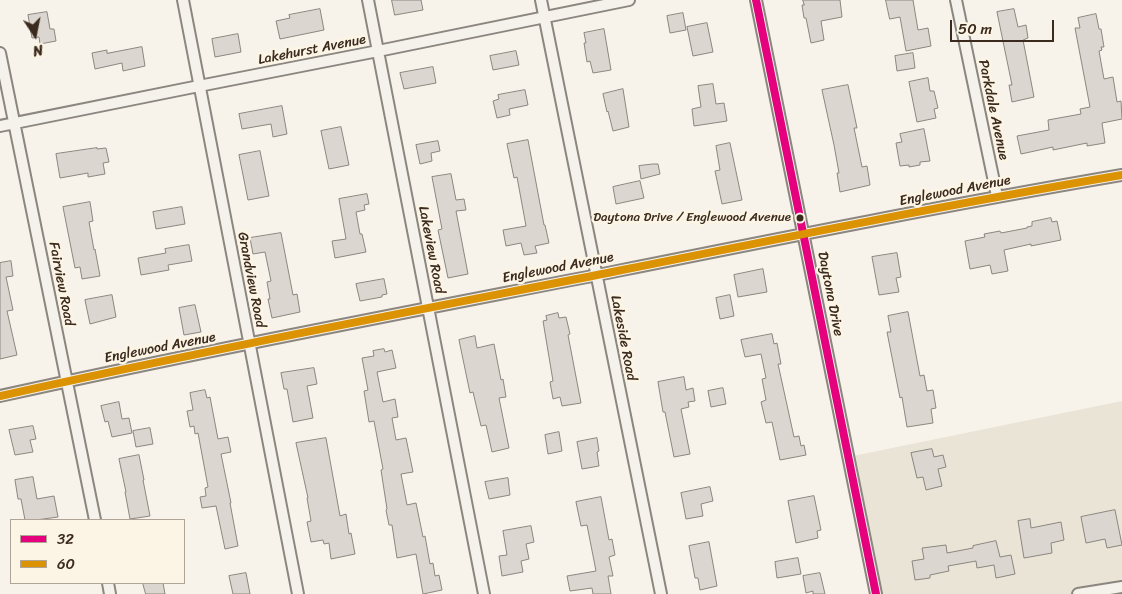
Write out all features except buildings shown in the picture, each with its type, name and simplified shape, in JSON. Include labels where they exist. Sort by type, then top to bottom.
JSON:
[{"type":"street","name":"Grandview Road","points":[[183,0],[298,594]]},
{"type":"street","name":"Lakeview Road","points":[[368,0],[484,594]]},
{"type":"street","name":"Lakeside Road","points":[[541,0],[660,594]]},
{"type":"street","name":"Lakehurst Avenue","points":[[0,126],[629,0]]},
{"type":"street","name":"Daytona Drive","points":[[756,0],[876,594]]},
{"type":"street","name":"Parkdale Avenue","points":[[956,0],[997,196]]},
{"type":"street","name":"Fairview Road","points":[[0,53],[95,519]]},
{"type":"street","name":"Englewood Avenue","points":[[0,396],[66,381],[804,233],[997,196],[1122,175]]},
{"type":"street","points":[[1079,594],[1122,586]]},
{"type":"shaded area","points":[[1122,401],[1122,587],[1078,594],[876,594],[848,457]]},
{"type":"transit line","name":"32","points":[[756,0],[876,594]]},
{"type":"transit line","name":"60","points":[[0,396],[223,349],[794,236],[990,198],[1122,175]]},
{"type":"place","name":"Daytona Drive / Englewood Avenue","points":[[800,218]]}]
